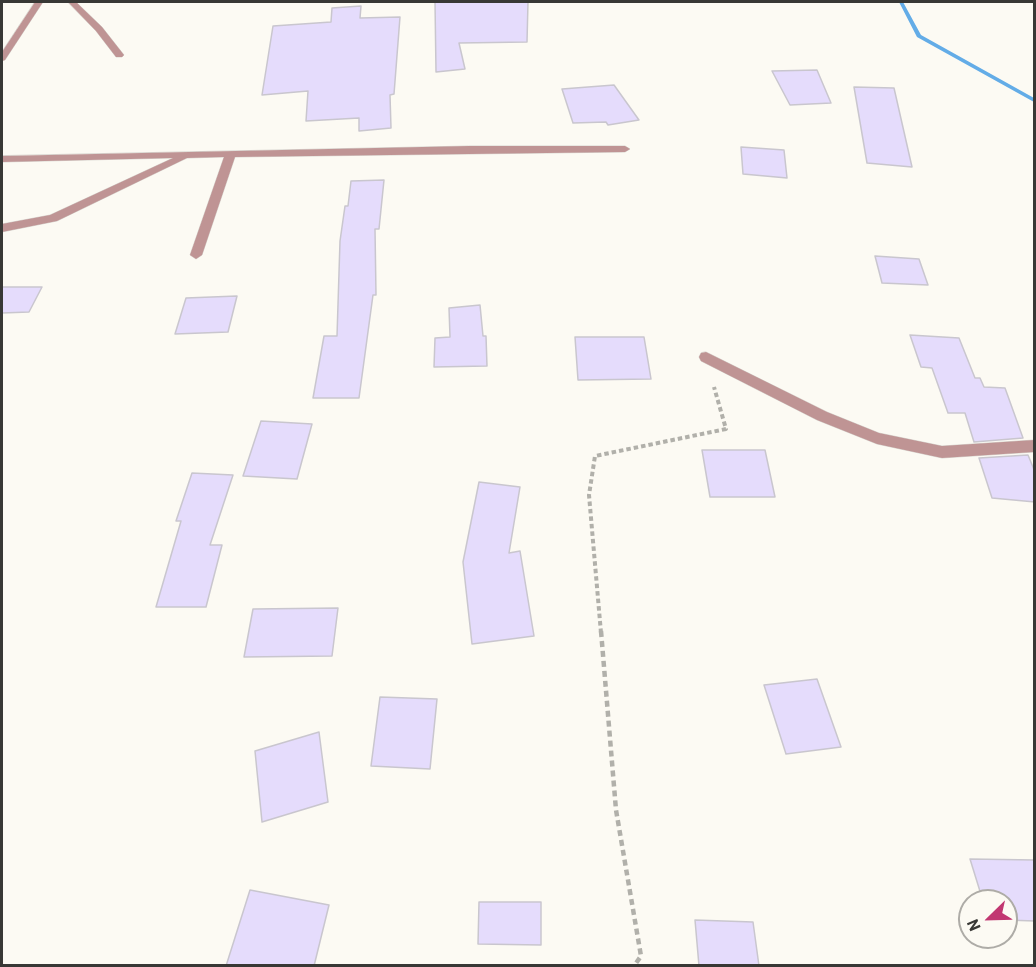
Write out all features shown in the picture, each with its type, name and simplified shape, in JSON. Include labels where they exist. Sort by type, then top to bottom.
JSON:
[{"type":"street","points":[[2,58],[39,2]]},
{"type":"street","points":[[72,2],[99,29],[119,55]]},
{"type":"street","points":[[2,159],[439,150],[625,149]]},
{"type":"street","points":[[2,228],[53,218],[187,156]]},
{"type":"street","points":[[196,255],[230,156]]},
{"type":"street","points":[[706,357],[812,411],[877,438],[942,452],[1035,446]]},
{"type":"path","points":[[634,966],[641,956],[616,810],[590,495],[595,456],[726,429],[706,357]]},
{"type":"building","points":[[435,2],[528,2],[527,42],[459,43],[465,69],[436,72]]},
{"type":"building","points":[[361,6],[360,18],[400,17],[394,94],[390,95],[391,128],[359,131],[359,118],[306,121],[308,91],[262,95],[273,26],[331,22],[332,8]]},
{"type":"building","points":[[817,70],[831,103],[790,105],[772,71]]},
{"type":"building","points":[[614,85],[639,120],[608,125],[606,122],[573,123],[562,89]]},
{"type":"building","points":[[854,87],[894,88],[912,167],[867,163]]},
{"type":"building","points":[[741,147],[784,150],[787,178],[743,174]]},
{"type":"building","points":[[384,180],[379,229],[375,229],[376,295],[373,295],[359,398],[313,398],[324,336],[337,336],[340,241],[351,181]]},
{"type":"building","points":[[875,256],[919,259],[928,285],[882,283]]},
{"type":"building","points":[[2,287],[42,287],[29,312],[2,313]]},
{"type":"building","points":[[237,296],[228,332],[175,334],[186,298]]},
{"type":"building","points":[[480,305],[483,336],[486,336],[487,366],[434,367],[435,338],[450,337],[449,308]]},
{"type":"building","points":[[910,335],[959,338],[975,378],[980,378],[984,387],[1005,388],[1023,438],[974,442],[965,413],[948,413],[932,368],[921,367]]},
{"type":"building","points":[[575,337],[644,337],[651,379],[578,380]]},
{"type":"building","points":[[261,421],[312,424],[297,479],[243,476]]},
{"type":"building","points":[[702,450],[765,450],[775,497],[710,497]]},
{"type":"building","points":[[1028,455],[1035,472],[1035,502],[992,498],[979,458]]},
{"type":"building","points":[[192,473],[233,475],[210,545],[222,545],[206,607],[156,607],[181,521],[176,521]]},
{"type":"building","points":[[479,482],[520,487],[509,553],[520,551],[534,636],[472,644],[463,562]]},
{"type":"building","points":[[338,608],[332,656],[244,657],[253,609]]},
{"type":"building","points":[[817,679],[841,747],[786,754],[764,685]]},
{"type":"building","points":[[380,697],[437,699],[430,769],[371,766]]},
{"type":"building","points":[[319,732],[328,802],[262,822],[255,751]]},
{"type":"building","points":[[970,859],[1035,860],[1035,921],[1018,920],[1018,889],[979,889]]},
{"type":"building","points":[[250,890],[329,905],[314,966],[226,966]]},
{"type":"building","points":[[479,902],[541,902],[541,945],[478,944]]},
{"type":"building","points":[[695,920],[753,922],[759,966],[699,966]]},
{"type":"waterway","points":[[901,2],[919,36],[1034,100]]}]
